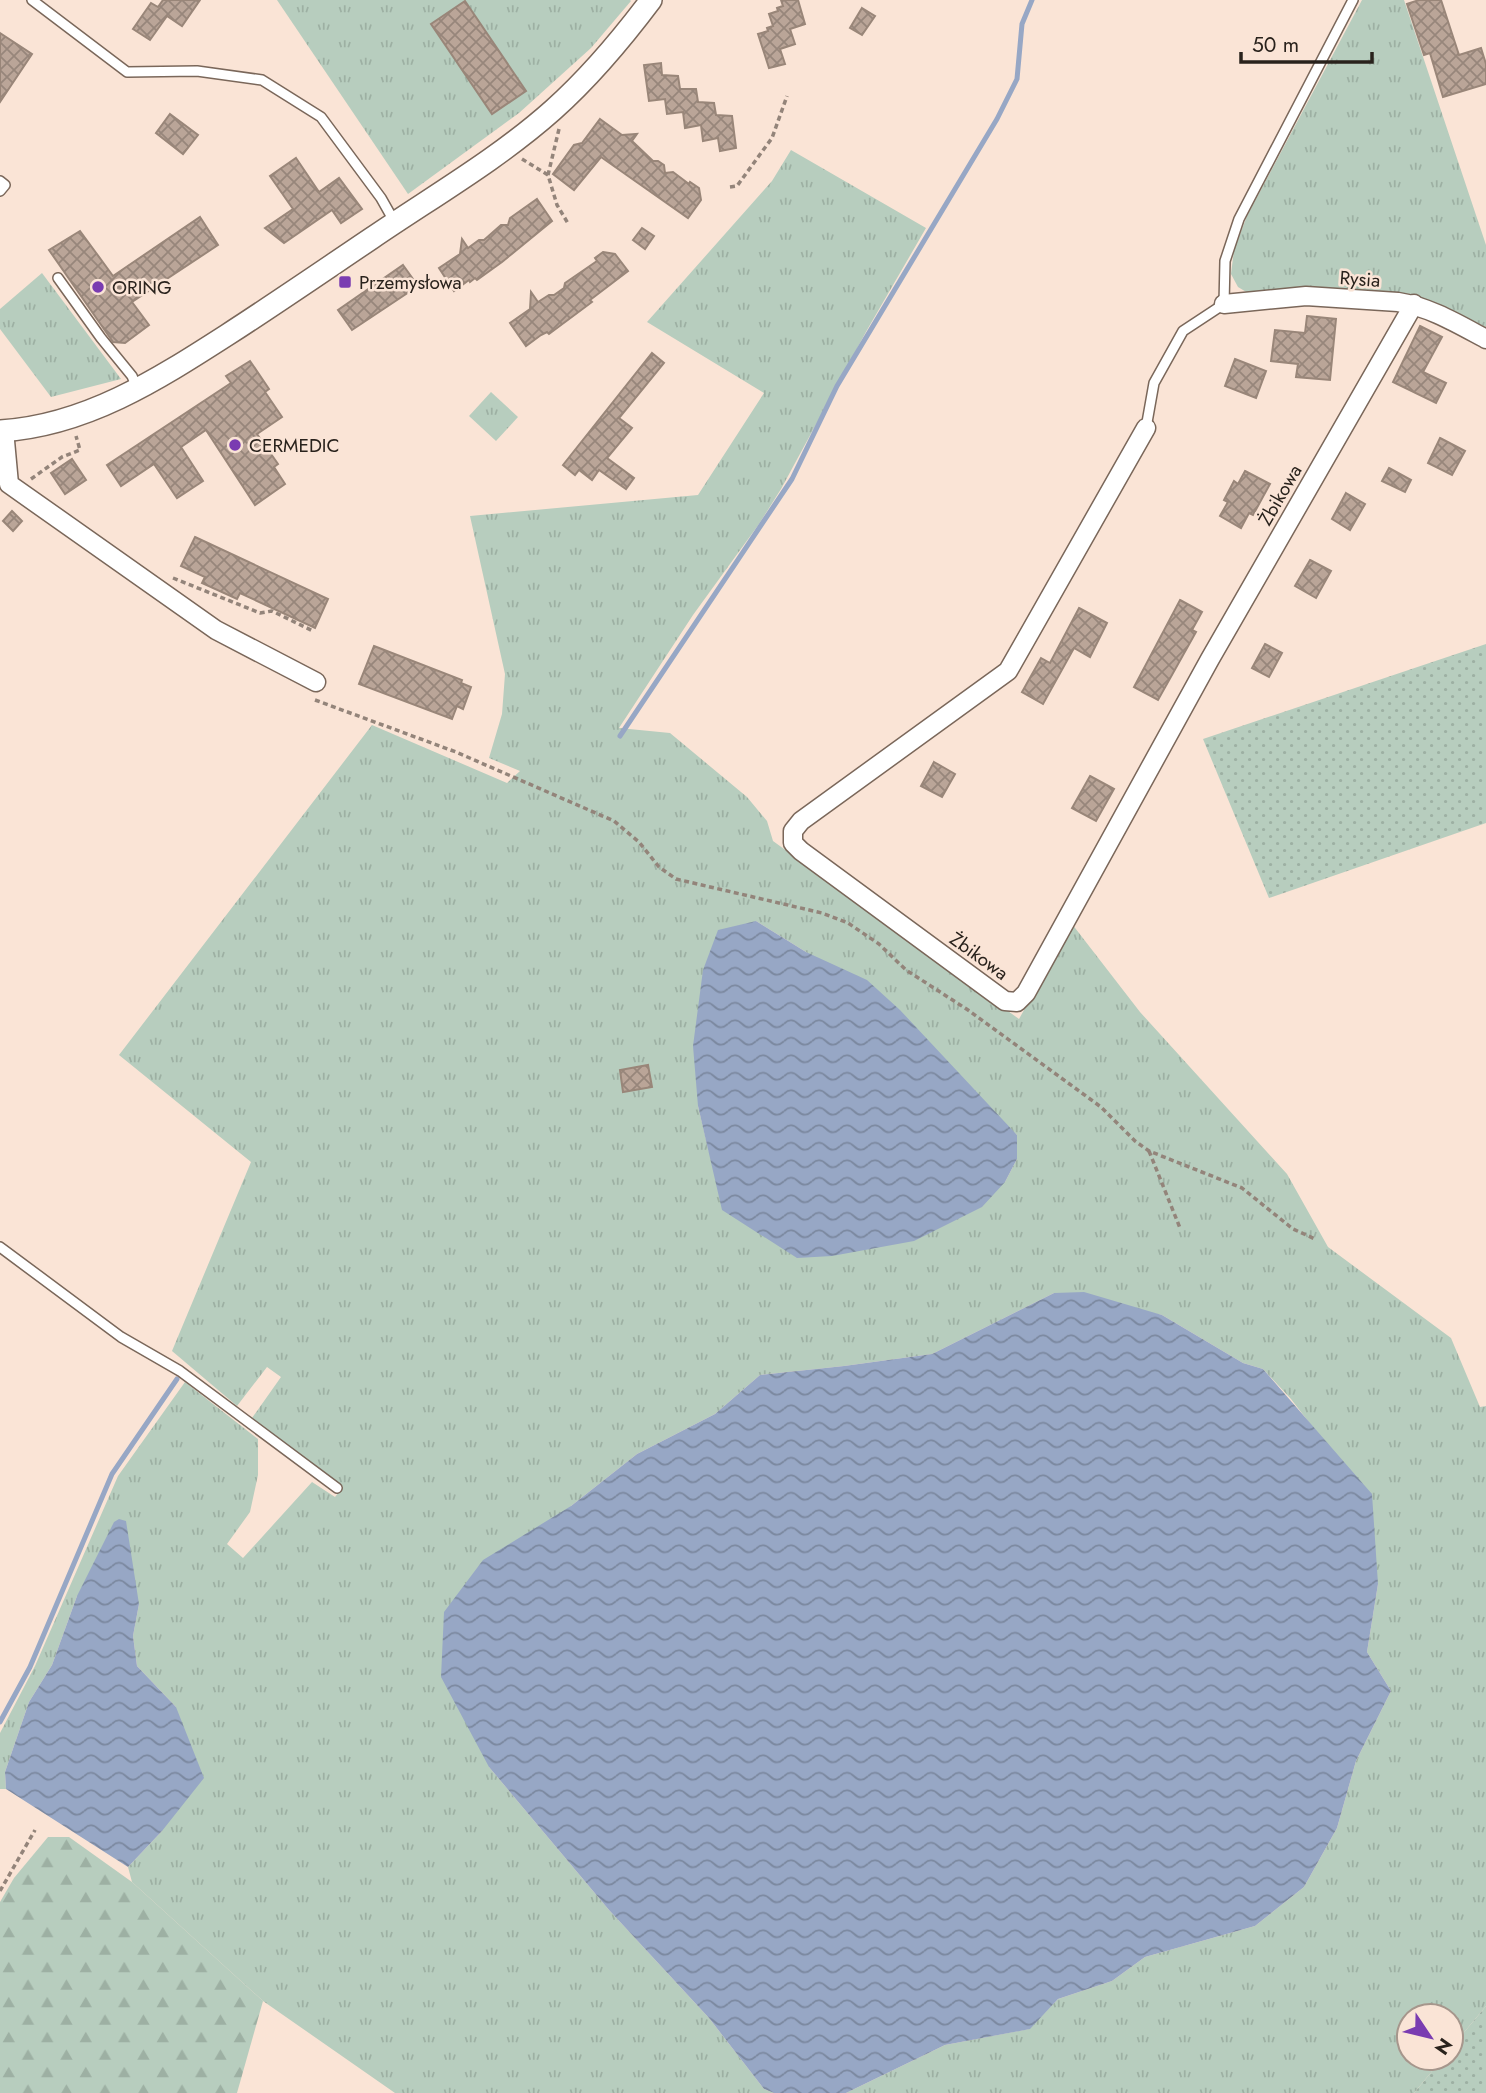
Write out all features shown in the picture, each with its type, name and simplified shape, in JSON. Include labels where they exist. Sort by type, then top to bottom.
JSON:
[{"type":"street","points":[[312,690],[216,630],[9,484],[2,430],[81,414],[138,390],[231,332],[506,147],[552,111],[612,51],[651,0]]},
{"type":"street","name":"Rysia","points":[[1224,304],[1306,296],[1414,304],[1486,339]]},
{"type":"street","name":"Żbikowa","points":[[1146,428],[1008,671],[801,821],[793,831],[793,842],[801,851],[1005,1001],[1017,1002],[1026,993],[1205,669],[1414,304]]},
{"type":"lane","points":[[32,0],[127,72],[197,71],[262,80],[321,117],[382,198],[395,223]]},
{"type":"lane","points":[[1146,428],[1154,383],[1183,331],[1224,304],[1225,261],[1239,219],[1353,0]]},
{"type":"lane","points":[[0,181],[5,185],[0,191]]},
{"type":"lane","points":[[58,278],[132,376],[138,390]]},
{"type":"lane","points":[[0,1247],[121,1337],[180,1371],[337,1488]]},
{"type":"path","points":[[730,187],[737,186],[772,138],[788,96]]},
{"type":"path","points":[[561,120],[548,175],[557,205],[569,225]]},
{"type":"path","points":[[517,156],[548,175]]},
{"type":"path","points":[[25,483],[62,457],[80,450],[74,430]]},
{"type":"path","points":[[166,575],[260,613],[272,611],[313,631]]},
{"type":"path","points":[[312,690],[614,821],[639,842],[659,867],[676,879],[822,914],[848,923],[879,944],[906,970],[968,1010],[1101,1107],[1149,1151],[1242,1188],[1293,1229],[1315,1239]]},
{"type":"path","points":[[1149,1151],[1180,1228]]},
{"type":"path","points":[[0,1891],[35,1830]]},
{"type":"green space","points":[[277,0],[631,1],[591,48],[519,113],[408,194]]},
{"type":"green space","points":[[1362,0],[1404,0],[1486,245],[1486,327],[1413,294],[1303,291],[1253,296],[1238,287],[1231,274],[1234,250],[1247,216]]},
{"type":"green space","points":[[791,150],[926,228],[781,489],[693,615],[619,728],[670,733],[747,797],[767,821],[773,841],[1019,1019],[1072,924],[1140,1012],[1287,1174],[1328,1247],[1451,1338],[1480,1407],[1486,1406],[1486,2006],[1465,2031],[1465,2002],[1395,2002],[1395,2072],[1431,2072],[1414,2093],[846,2093],[945,2045],[1029,2029],[1058,1999],[1112,1981],[1145,1957],[1255,1926],[1304,1887],[1337,1828],[1356,1761],[1391,1691],[1367,1652],[1378,1584],[1311,1425],[1291,1399],[1263,1369],[1243,1363],[1162,1315],[1054,1293],[932,1354],[760,1375],[715,1414],[637,1454],[571,1506],[489,1767],[609,1910],[709,2018],[764,2089],[774,2093],[395,2093],[263,2001],[132,1882],[128,1867],[162,1831],[176,1707],[137,1666],[133,1636],[139,1604],[77,1596],[52,1665],[29,1702],[5,1772],[6,1789],[0,1789],[0,1733],[35,1666],[118,1476],[185,1382],[258,1439],[258,1475],[250,1512],[227,1544],[243,1558],[312,1482],[335,1497],[343,1487],[252,1418],[281,1377],[267,1367],[237,1406],[172,1351],[251,1162],[119,1055],[372,725],[507,783],[520,771],[489,758],[502,714],[505,674],[470,516],[698,495],[764,393],[647,322],[772,181]],"holes":[[[756,921],[806,952],[1017,1135],[1017,1159],[1005,1182],[709,1152],[698,1106]]]},
{"type":"green space","points":[[42,273],[121,379],[51,397],[0,329],[0,309]]},
{"type":"green space","points":[[491,392],[518,417],[496,441],[469,416]]},
{"type":"green space","points":[[1486,644],[1486,823],[1269,898],[1203,739]]},
{"type":"green space","points":[[48,1837],[69,1837],[132,1882],[263,2001],[237,2093],[0,2093],[0,1902],[14,1878]]},
{"type":"green space","points":[[1486,2006],[1486,2093],[1414,2093],[1431,2072],[1465,2072],[1465,2031]]},
{"type":"water","points":[[756,921],[806,952],[867,980],[900,1010],[1017,1135],[1017,1159],[1005,1182],[982,1207],[914,1241],[832,1256],[797,1258],[722,1210],[698,1106],[693,1046],[703,970],[718,930]]},
{"type":"water","points":[[1084,1292],[1162,1315],[1243,1363],[1263,1369],[1372,1494],[1378,1584],[1367,1652],[1391,1691],[1356,1761],[1337,1828],[1304,1887],[1255,1926],[1145,1957],[1112,1981],[1058,1999],[1030,2029],[945,2045],[846,2093],[774,2093],[764,2089],[709,2018],[609,1910],[489,1767],[441,1677],[444,1612],[483,1560],[571,1506],[637,1454],[715,1414],[760,1375],[932,1354],[1054,1293]]},
{"type":"water","points":[[119,1519],[126,1521],[139,1604],[133,1636],[137,1666],[176,1707],[204,1778],[162,1831],[128,1867],[6,1789],[5,1772],[29,1702],[52,1665],[77,1596],[114,1522]]},
{"type":"building","points":[[163,0],[200,0],[182,26],[167,16],[150,40],[133,29],[151,3],[158,7]]},
{"type":"building","points":[[781,0],[798,0],[805,24],[790,29],[795,44],[780,49],[785,64],[769,68],[758,34],[773,26],[769,14],[783,6]]},
{"type":"building","points":[[1419,0],[1441,0],[1459,55],[1481,48],[1486,64],[1486,84],[1443,97],[1430,53],[1424,55],[1407,4]]},
{"type":"building","points":[[465,1],[526,91],[492,114],[431,24]]},
{"type":"building","points":[[862,8],[875,16],[862,35],[850,28]]},
{"type":"building","points":[[0,33],[32,54],[0,102]]},
{"type":"building","points":[[661,63],[662,75],[678,76],[680,89],[696,89],[698,102],[714,103],[716,115],[732,116],[736,148],[720,151],[718,138],[703,141],[701,125],[685,128],[683,112],[667,114],[665,99],[649,101],[644,65]]},
{"type":"building","points":[[170,114],[198,135],[183,154],[156,133]]},
{"type":"building","points":[[600,119],[622,135],[637,134],[632,141],[653,161],[664,165],[665,173],[673,172],[699,188],[701,200],[688,218],[601,157],[574,190],[553,174],[574,145],[582,143]]},
{"type":"building","points":[[296,158],[319,192],[339,178],[362,209],[341,223],[332,210],[284,243],[265,228],[293,209],[270,176]]},
{"type":"building","points":[[537,199],[552,221],[477,280],[469,280],[454,291],[439,268],[460,254],[462,239],[468,248],[479,240],[484,240],[501,225],[508,225],[510,218]]},
{"type":"building","points":[[200,217],[218,245],[132,302],[149,325],[125,343],[113,342],[49,250],[80,231],[113,276]]},
{"type":"building","points":[[642,228],[654,236],[645,249],[633,240]]},
{"type":"building","points":[[603,252],[615,254],[628,271],[549,334],[547,332],[541,335],[526,346],[510,323],[530,309],[531,292],[538,302],[554,295],[564,288],[565,283],[597,261],[595,258]]},
{"type":"building","points":[[403,265],[418,286],[352,330],[338,310]]},
{"type":"building","points":[[1307,316],[1336,319],[1330,380],[1296,377],[1298,364],[1271,361],[1275,330],[1305,333]]},
{"type":"building","points":[[1420,326],[1442,337],[1423,372],[1446,383],[1436,403],[1393,382]]},
{"type":"building","points":[[652,353],[664,363],[619,418],[632,428],[607,458],[634,478],[626,489],[599,470],[592,480],[579,470],[575,475],[563,465]]},
{"type":"building","points":[[1235,359],[1266,371],[1256,398],[1225,386]]},
{"type":"building","points":[[250,361],[269,389],[265,392],[282,417],[257,434],[278,464],[274,467],[285,484],[255,505],[206,430],[181,447],[203,481],[177,498],[154,464],[121,486],[107,465],[231,383],[226,376]]},
{"type":"building","points":[[1440,438],[1465,451],[1452,475],[1428,463]]},
{"type":"building","points":[[72,459],[86,480],[65,494],[51,473]]},
{"type":"building","points":[[1389,468],[1411,480],[1405,492],[1382,481]]},
{"type":"building","points":[[1245,471],[1270,484],[1253,515],[1249,513],[1241,528],[1220,516],[1228,502],[1224,500],[1234,481],[1238,484]]},
{"type":"building","points":[[1346,493],[1365,504],[1350,530],[1332,519]]},
{"type":"building","points":[[12,511],[22,521],[13,531],[3,521]]},
{"type":"building","points":[[195,537],[328,599],[315,628],[240,593],[237,599],[202,583],[205,577],[181,566]]},
{"type":"building","points":[[1310,560],[1331,571],[1316,598],[1295,586]]},
{"type":"building","points":[[1180,600],[1202,612],[1192,630],[1196,632],[1158,700],[1134,687]]},
{"type":"building","points":[[1079,608],[1107,623],[1090,657],[1074,648],[1043,704],[1022,692],[1041,658],[1050,663]]},
{"type":"building","points":[[1265,644],[1282,653],[1269,677],[1252,668]]},
{"type":"building","points":[[374,646],[462,680],[461,683],[471,687],[463,709],[457,706],[452,719],[359,684]]},
{"type":"building","points":[[934,762],[955,774],[942,797],[921,786]]},
{"type":"building","points":[[1090,776],[1114,789],[1096,821],[1072,808]]},
{"type":"building","points":[[648,1065],[652,1087],[623,1092],[620,1070]]},
{"type":"waterway","points":[[620,736],[792,479],[837,386],[997,119],[1017,79],[1022,24],[1032,0]]},
{"type":"waterway","points":[[0,1722],[30,1667],[112,1474],[177,1379]]},
{"type":"place","name":"Przemysłowa","points":[[345,282]]},
{"type":"place","name":"ORING","points":[[98,287]]},
{"type":"place","name":"CERMEDIC","points":[[235,445]]}]
